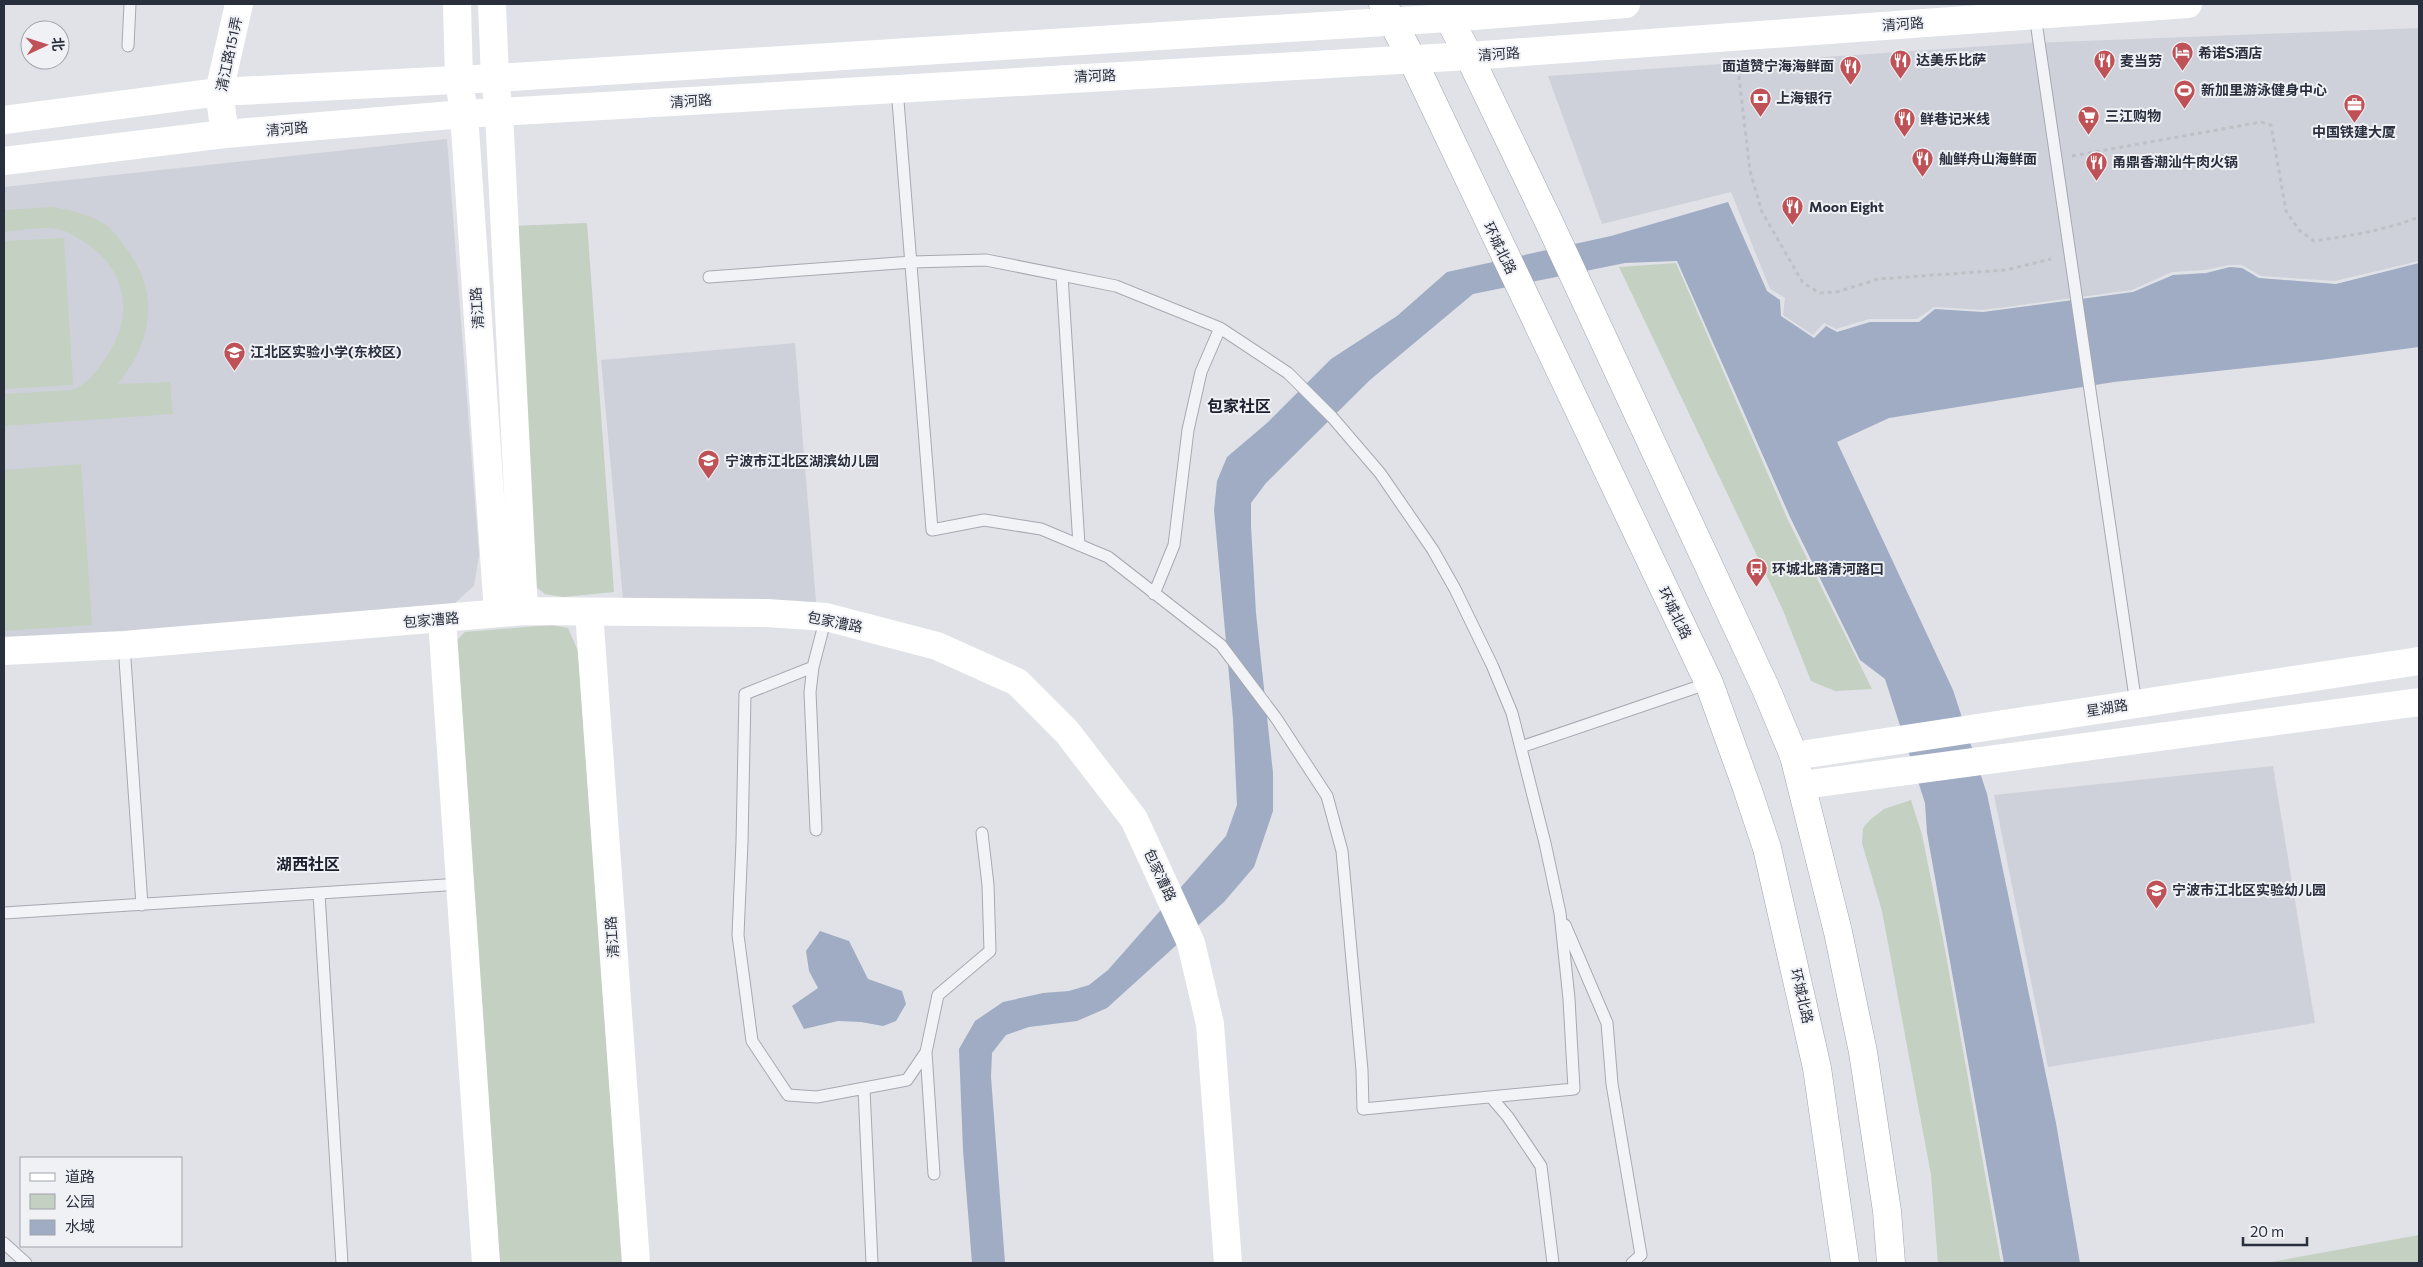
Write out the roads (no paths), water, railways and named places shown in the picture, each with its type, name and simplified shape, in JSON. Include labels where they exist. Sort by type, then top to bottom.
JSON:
[{"type":"main road","name":"清江路151弄","points":[[225,134],[219,92],[239,4]]},
{"type":"main road","name":"清江路","points":[[457,4],[459,80],[464,114],[511,612]]},
{"type":"main road","points":[[492,4],[495,78],[499,112],[511,612]]},
{"type":"main road","points":[[4,120],[219,92],[495,78],[1388,12],[1626,4]]},
{"type":"main road","name":"清河路","points":[[4,161],[225,134],[464,114],[1469,56],[2188,4]]},
{"type":"main road","points":[[1444,11],[1469,56],[1636,410],[1766,689],[1794,756],[1838,932],[1863,1052],[1887,1211],[1891,1263]]},
{"type":"main road","name":"环城北路","points":[[1388,12],[1709,683],[1767,848],[1784,916],[1818,1068],[1845,1263]]},
{"type":"main road","name":"包家漕路","points":[[4,651],[124,646],[442,620],[511,612],[767,613],[826,617],[937,646],[1017,682],[1067,732],[1134,820],[1191,943],[1210,1024],[1228,1263]]},
{"type":"main road","name":"清江路","points":[[589,612],[636,1263]]},
{"type":"main road","points":[[442,620],[486,1263]]},
{"type":"main road","name":"星湖路","points":[[1794,756],[2419,661]]},
{"type":"main road","points":[[1802,785],[2419,702]]},
{"type":"lane","points":[[128,46],[130,4]]},
{"type":"lane","points":[[2035,15],[2136,704]]},
{"type":"lane","points":[[709,277],[912,262],[986,260],[1116,286],[1220,328],[1288,373],[1332,417],[1380,473],[1433,550],[1492,665],[1512,713],[1560,913],[1569,999],[1574,1089],[1363,1109],[1362,1070],[1342,851],[1327,796],[1276,718],[1221,645],[1108,557],[1040,528],[984,520],[932,530],[912,262],[897,88]]},
{"type":"lane","points":[[1062,276],[1080,545]]},
{"type":"lane","points":[[1154,594],[1174,545],[1188,430],[1201,372],[1220,328]]},
{"type":"lane","points":[[816,830],[810,692],[813,667],[826,617]]},
{"type":"lane","points":[[124,646],[142,905]]},
{"type":"lane","points":[[813,667],[745,694],[738,935],[752,1041],[788,1096],[817,1098],[907,1080],[926,1052]]},
{"type":"lane","points":[[1521,747],[1709,683]]},
{"type":"lane","points":[[934,1174],[926,1052],[938,995],[990,951],[988,885],[982,833]]},
{"type":"lane","points":[[4,913],[461,884]]},
{"type":"lane","points":[[319,894],[342,1263]]},
{"type":"lane","points":[[1560,913],[1607,1023],[1612,1084],[1641,1255],[1632,1263]]},
{"type":"lane","points":[[864,1089],[872,1263]]},
{"type":"lane","points":[[1491,1097],[1508,1117],[1541,1166],[1553,1263]]},
{"type":"lane","points":[[4,1244],[26,1263]]},
{"type":"water","points":[[1728,202],[1767,291],[1780,300],[1781,316],[1814,338],[1826,326],[1837,332],[1870,322],[1919,322],[1935,309],[1983,312],[2133,292],[2173,275],[2206,273],[2230,267],[2242,268],[2259,278],[2336,284],[2419,263],[2419,347],[2321,360],[2114,382],[1889,418],[1837,442],[1953,690],[1987,794],[2056,1123],[2080,1263],[2004,1263],[1927,833],[1925,803],[1885,679],[1860,660],[1790,517],[1677,261],[1625,263],[1473,294],[1370,380],[1266,483],[1251,503],[1256,613],[1273,773],[1273,811],[1254,867],[1224,902],[1107,1008],[1077,1021],[1029,1027],[1006,1035],[992,1053],[991,1077],[1005,1263],[972,1263],[963,1150],[959,1049],[975,1021],[1003,1002],[1043,993],[1069,991],[1089,985],[1108,970],[1226,836],[1237,805],[1233,719],[1214,510],[1217,481],[1227,457],[1267,423],[1331,359],[1397,316],[1447,272],[1611,236]]},
{"type":"water","points":[[820,931],[849,941],[868,979],[902,991],[906,1004],[896,1021],[883,1026],[861,1022],[838,1021],[804,1029],[792,1006],[818,988],[809,971],[806,951]]},
{"type":"place","name":"希诺S酒店","points":[[2182,72]]},
{"type":"place","name":"达美乐比萨","points":[[1900,79]]},
{"type":"place","name":"麦当劳","points":[[2104,80]]},
{"type":"place","name":"面道赞宁海海鲜面","points":[[1850,85]]},
{"type":"place","name":"新加里游泳健身中心","points":[[2185,109]]},
{"type":"place","name":"上海银行","points":[[1760,117]]},
{"type":"place","name":"中国铁建大厦","points":[[2354,123]]},
{"type":"place","name":"三江购物","points":[[2089,135]]},
{"type":"place","name":"鲜巷记米线","points":[[1904,138]]},
{"type":"place","name":"舢鲜舟山海鲜面","points":[[1923,178]]},
{"type":"place","name":"甬鼎香潮汕牛肉火锅","points":[[2096,181]]},
{"type":"place","name":"Moon Eight","points":[[1793,226]]},
{"type":"place","name":"江北区实验小学(东校区)","points":[[234,371]]},
{"type":"place","name":"宁波市江北区湖滨幼儿园","points":[[709,480]]},
{"type":"place","name":"环城北路清河路口","points":[[1756,588]]},
{"type":"place","name":"宁波市江北区实验幼儿园","points":[[2156,909]]},
{"type":"district","name":"包家社区","points":[[1239,406]]},
{"type":"district","name":"湖西社区","points":[[308,864]]}]
